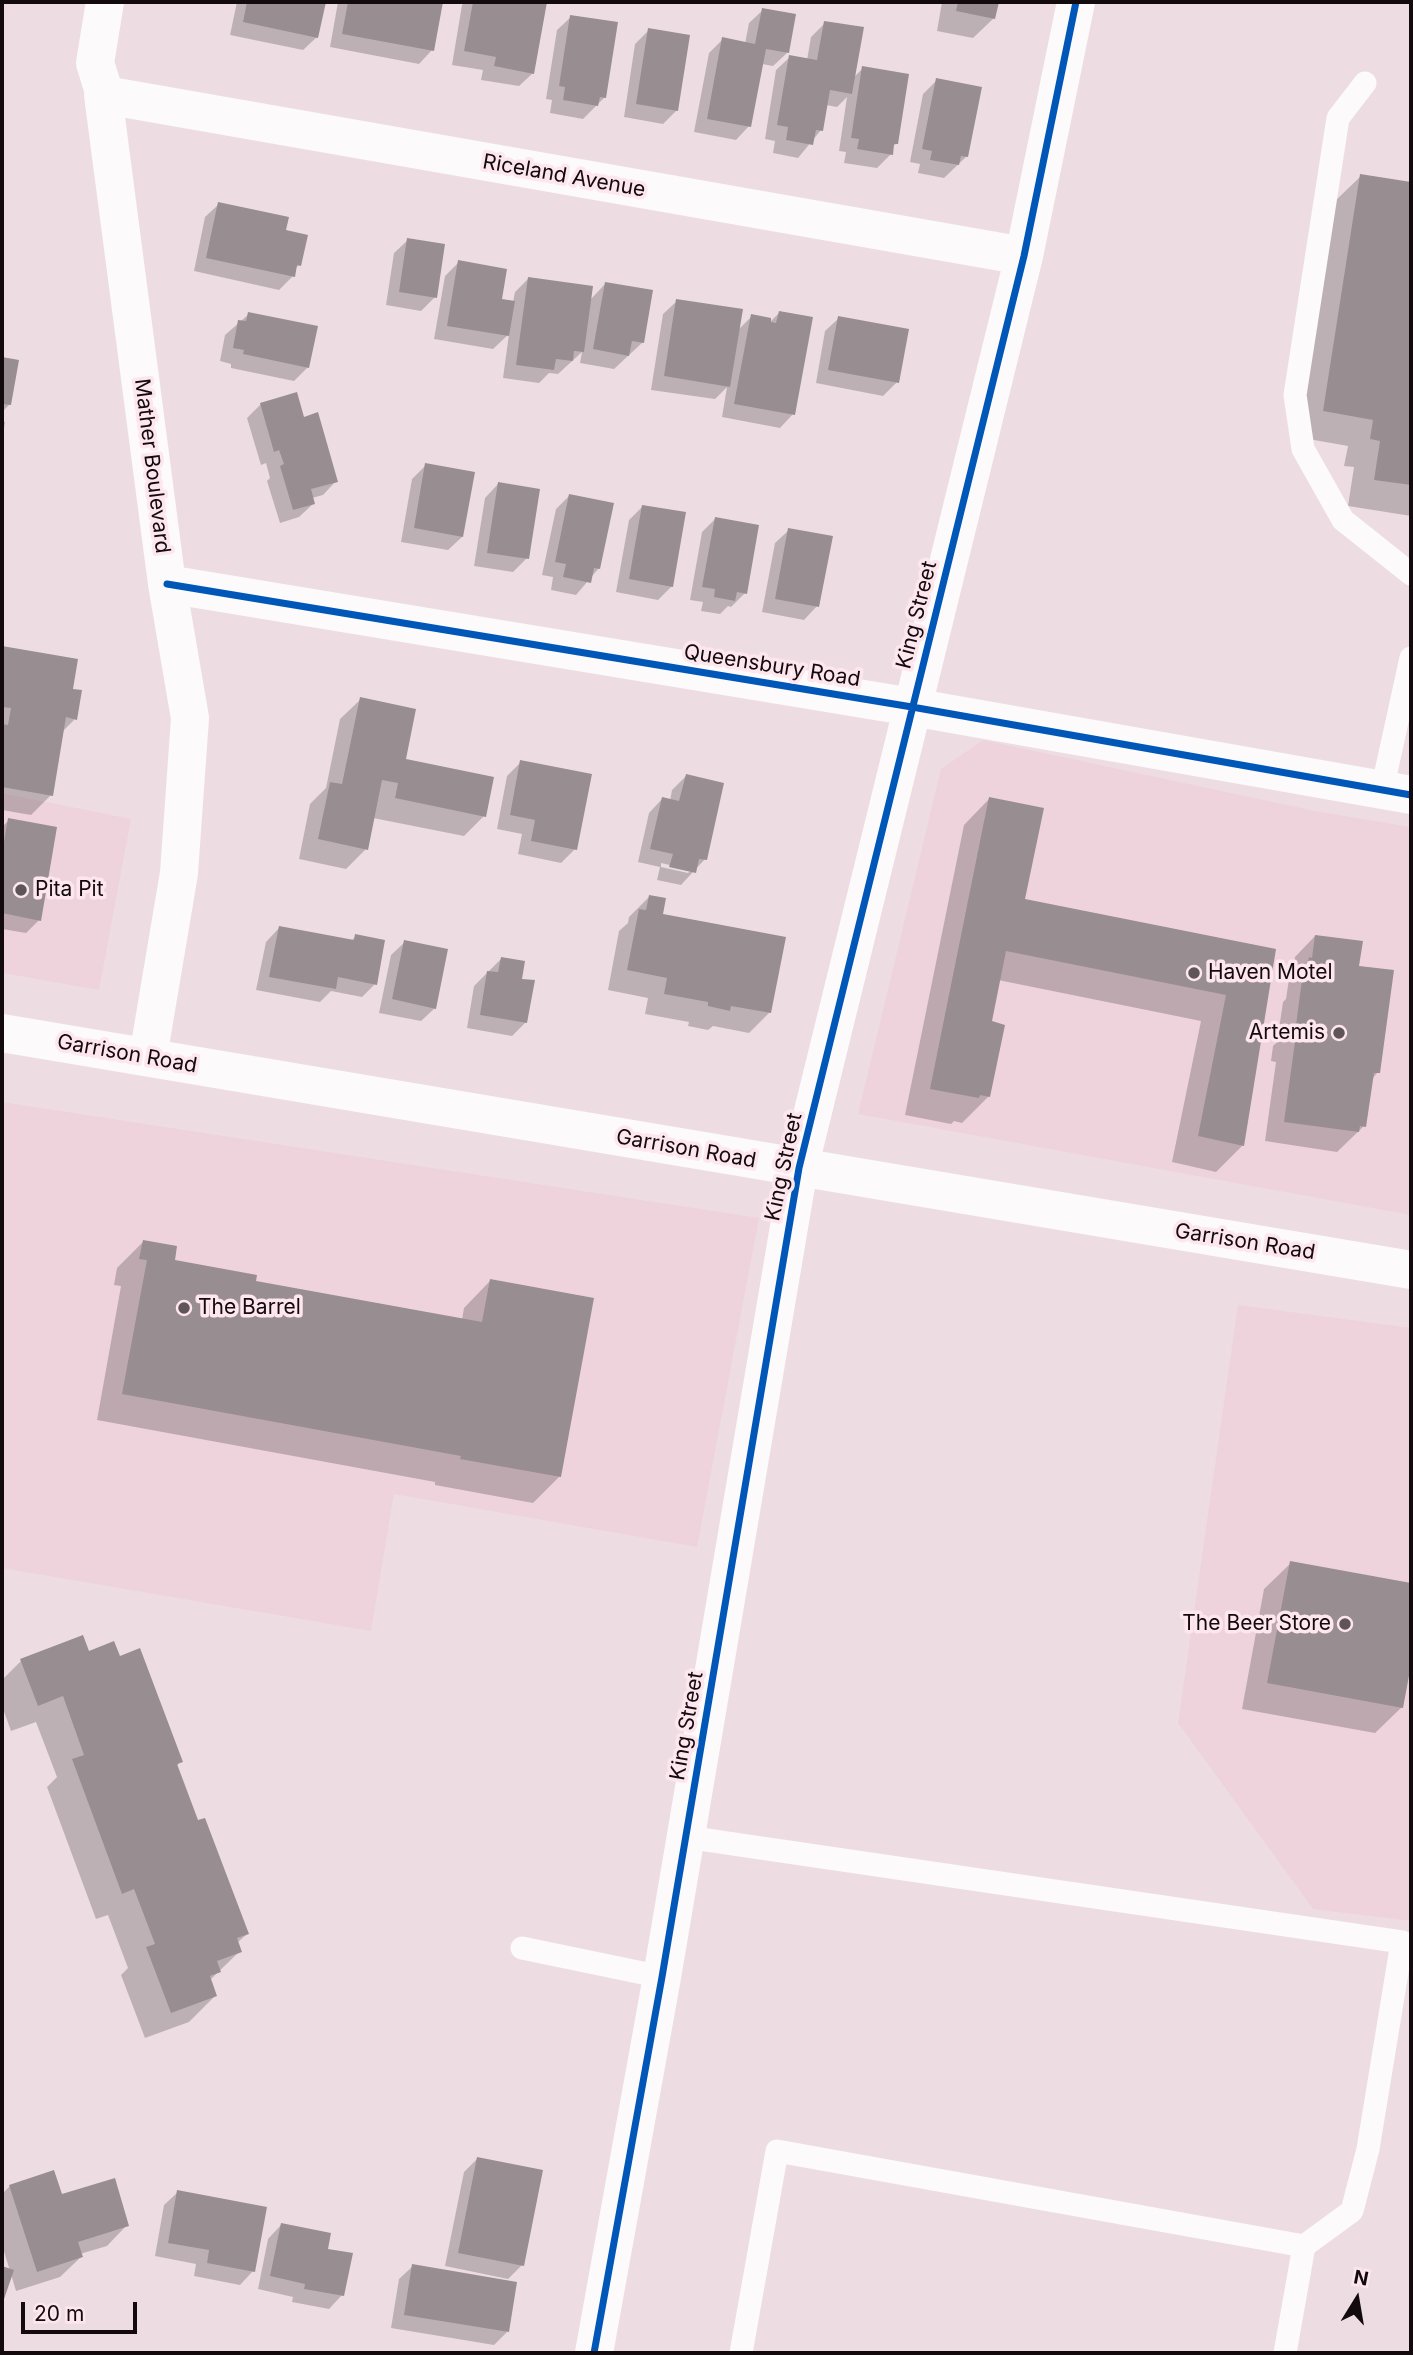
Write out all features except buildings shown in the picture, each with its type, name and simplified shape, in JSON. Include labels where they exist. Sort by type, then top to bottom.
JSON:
[{"type":"street","name":"Mather Boulevard","points":[[105,2],[95,63],[105,95],[167,584],[190,718],[179,873],[148,1057]]},
{"type":"street","name":"King Street","points":[[594,2353],[662,1977],[799,1168],[1024,256],[1076,2]]},
{"type":"street","name":"Riceland Avenue","points":[[105,95],[1024,256]]},
{"type":"street","name":"Queensbury Road","points":[[167,584],[912,707],[1397,792]]},
{"type":"street","name":"Garrison Road","points":[[2,1033],[1411,1270]]},
{"type":"lane","points":[[1365,83],[1338,118],[1295,395],[1303,449],[1343,520],[1411,574]]},
{"type":"lane","points":[[1397,792],[1411,657]]},
{"type":"lane","points":[[686,1837],[1407,1943],[1368,2149],[1352,2211],[1304,2245],[1285,2353]]},
{"type":"lane","points":[[522,1948],[662,1977]]},
{"type":"lane","points":[[741,2353],[777,2151],[1304,2245]]},
{"type":"shaded area","points":[[983,740],[1315,811],[1411,827],[1411,1215],[858,1114],[941,769]]},
{"type":"shaded area","points":[[2,793],[131,819],[99,990],[2,973]]},
{"type":"shaded area","points":[[2,1102],[759,1218],[697,1547],[394,1494],[371,1631],[2,1568]]},
{"type":"shaded area","points":[[1238,1305],[1411,1328],[1411,1921],[1313,1909],[1178,1723]]},
{"type":"cycle path","points":[[594,2353],[662,1977],[799,1168],[1024,256],[1076,2]]},
{"type":"cycle path","points":[[167,584],[912,707],[1411,795]]},
{"type":"place","name":"Pita Pit","points":[[21,890]]},
{"type":"place","name":"Haven Motel","points":[[1194,973]]},
{"type":"place","name":"Artemis","points":[[1339,1033]]},
{"type":"place","name":"The Barrel","points":[[184,1308]]},
{"type":"place","name":"The Beer Store","points":[[1345,1624]]}]
